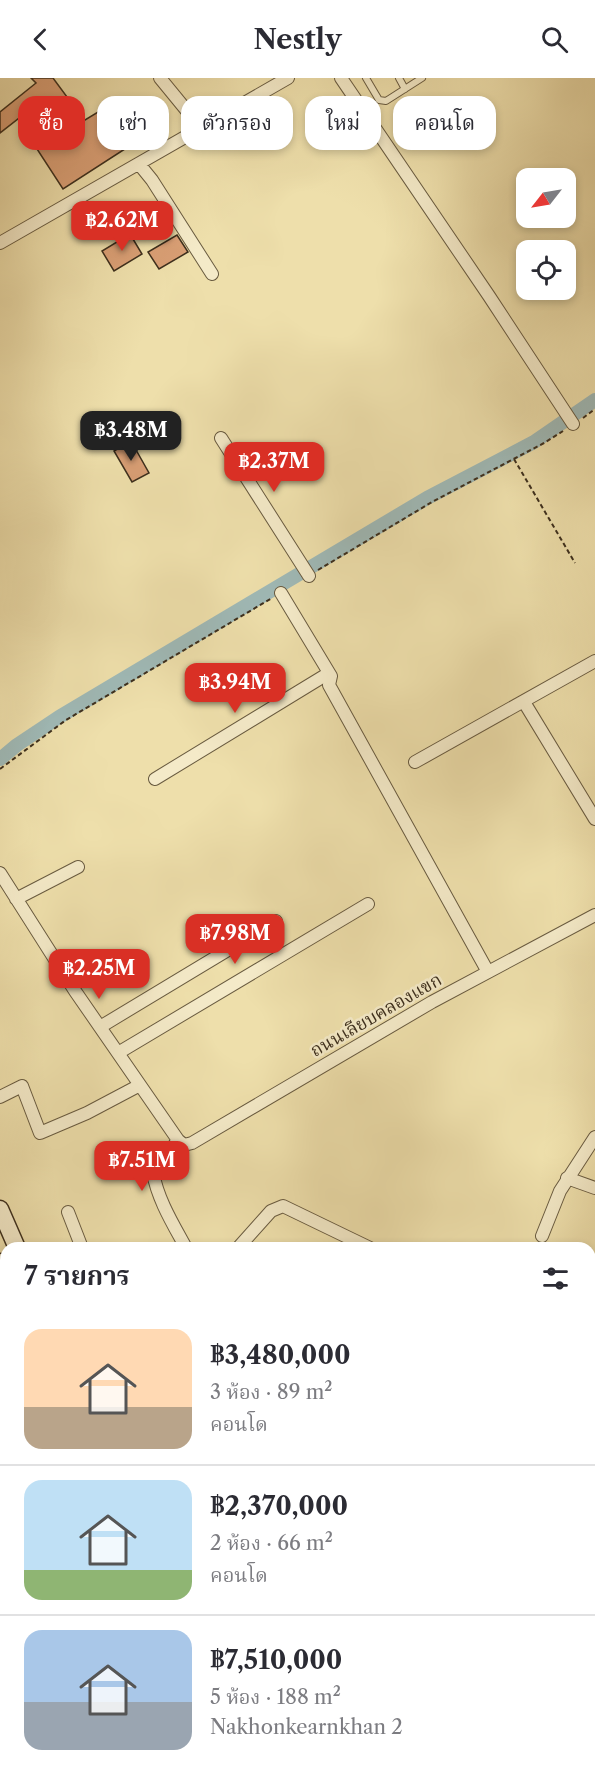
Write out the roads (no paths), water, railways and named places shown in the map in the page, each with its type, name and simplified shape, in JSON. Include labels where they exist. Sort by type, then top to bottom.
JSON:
[{"type":"main road","points":[[0,1212],[14,1242]]},
{"type":"street","points":[[160,78],[181,104]]},
{"type":"street","points":[[257,96],[288,78]]},
{"type":"street","points":[[341,78],[570,419]]},
{"type":"street","points":[[0,243],[181,140]]},
{"type":"street","points":[[139,164],[152,180],[212,274]]},
{"type":"street","points":[[221,438],[306,571]]},
{"type":"street","points":[[281,593],[331,676],[329,685],[488,972]]},
{"type":"street","points":[[415,762],[595,661]]},
{"type":"street","points":[[156,779],[329,673]]},
{"type":"street","points":[[524,702],[595,819]]},
{"type":"street","points":[[16,899],[78,867]]},
{"type":"street","points":[[0,873],[100,1027],[178,1140],[153,1173],[164,1207],[183,1242]]},
{"type":"street","points":[[118,1053],[368,904]]},
{"type":"street","name":"ถนนเลียบคลองแขก","points":[[178,1140],[184,1145],[192,1143],[422,1008],[595,915]]},
{"type":"street","points":[[100,1027],[276,921]]},
{"type":"street","points":[[0,1097],[22,1086],[40,1133],[87,1113],[140,1085]]},
{"type":"street","points":[[542,1236],[567,1178],[593,1144]]},
{"type":"street","points":[[567,1178],[595,1188]]},
{"type":"street","points":[[243,1242],[271,1211],[283,1206],[358,1242]]},
{"type":"street","points":[[68,1212],[80,1242]]},
{"type":"lane","points":[[366,78],[379,99],[386,101],[422,78]]},
{"type":"lane","points":[[399,78],[405,89]]},
{"type":"waterway","points":[[0,759],[59,717],[427,498],[534,442],[595,400]]}]
